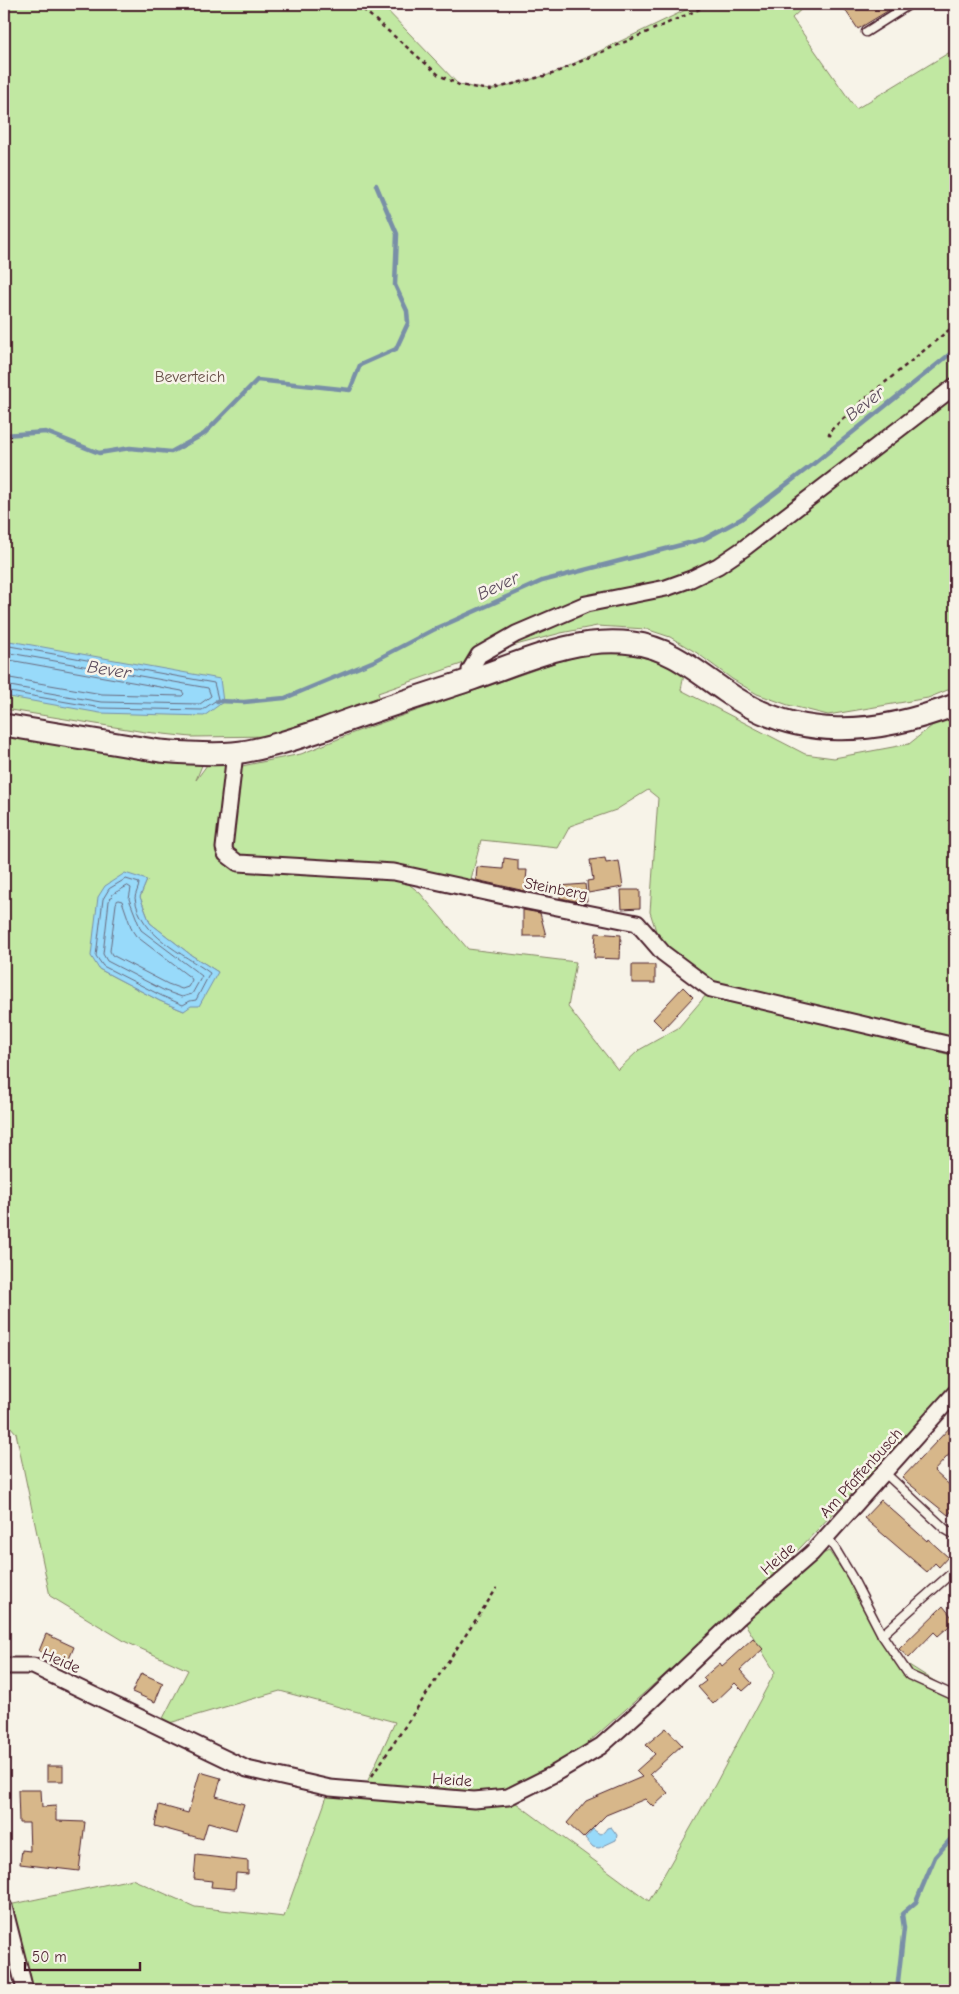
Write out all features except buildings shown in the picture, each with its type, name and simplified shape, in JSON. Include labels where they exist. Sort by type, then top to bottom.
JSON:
[{"type":"street","points":[[472,679],[470,670],[479,655],[516,634],[586,604],[666,588],[718,566],[743,549],[955,386]]},
{"type":"street","points":[[4,724],[160,751],[235,753],[305,735],[562,648],[597,642],[644,645],[668,653],[690,666],[737,700],[766,714],[805,726],[844,730],[862,728],[931,714],[955,704]]},
{"type":"street","name":"Steinberg","points":[[235,753],[224,848],[226,854],[238,863],[394,872],[637,923],[663,953],[711,989],[955,1046]]},
{"type":"street","name":"Am Pfaffenbusch","points":[[828,1537],[955,1394]]},
{"type":"street","name":"Heide","points":[[4,1666],[33,1666],[247,1769],[330,1788],[474,1800],[508,1797],[552,1775],[601,1746],[738,1617],[828,1537]]},
{"type":"street","points":[[4,1907],[26,1990]]},
{"type":"lane","points":[[866,32],[910,4]]},
{"type":"lane","points":[[885,1473],[955,1536]]},
{"type":"lane","name":"Am Pfaffenbusch","points":[[828,1537],[852,1577],[882,1635],[909,1675],[955,1696]]},
{"type":"lane","points":[[882,1635],[955,1570]]},
{"type":"path","points":[[357,4],[439,74],[459,85],[490,90],[552,74],[711,4]]},
{"type":"path","points":[[830,435],[860,403],[955,325]]},
{"type":"path","points":[[363,1791],[497,1588]]},
{"type":"green space","name":"Beverteich","points":[[4,4],[381,4],[459,85],[490,90],[552,74],[698,4],[807,4],[792,18],[856,109],[955,49],[955,687],[928,698],[828,715],[788,705],[757,694],[670,637],[646,629],[597,626],[516,645],[378,693],[380,699],[279,736],[191,737],[145,732],[4,709]]},
{"type":"green space","points":[[615,652],[634,655],[684,674],[681,690],[805,754],[834,758],[909,744],[933,725],[955,716],[955,1041],[741,987],[735,995],[663,953],[650,912],[658,798],[648,790],[616,810],[570,826],[558,848],[481,840],[469,887],[395,873],[420,893],[468,949],[576,962],[568,1007],[618,1070],[639,1050],[678,1028],[707,994],[955,1056],[955,1380],[948,1392],[801,1547],[736,1611],[552,1775],[508,1797],[649,1901],[715,1785],[775,1672],[744,1622],[818,1556],[829,1551],[849,1580],[874,1626],[901,1660],[955,1694],[955,1990],[25,1990],[4,1906],[132,1879],[195,1907],[284,1917],[330,1788],[363,1791],[395,1722],[280,1691],[159,1726],[188,1670],[126,1642],[50,1596],[16,1433],[4,1419],[4,734],[137,758],[203,763],[196,780],[207,765],[226,763],[228,773],[226,864],[251,858],[233,852],[230,831],[238,774],[242,766],[301,754],[358,731],[557,662],[591,653]],"holes":[[[147,880],[140,897],[150,923],[191,955],[218,972],[184,1011],[160,1001],[99,969]]]},
{"type":"water","points":[[4,640],[220,679],[223,702],[204,716],[100,713],[4,696]]},
{"type":"water","points":[[125,873],[147,880],[140,897],[150,923],[191,955],[218,972],[199,1006],[191,1006],[184,1011],[160,1001],[99,969],[91,956],[98,897],[105,886]]},
{"type":"water","points":[[611,1827],[617,1835],[616,1840],[599,1848],[593,1847],[585,1838],[593,1829],[601,1834]]},
{"type":"waterway","points":[[4,435],[46,432],[99,453],[130,448],[171,452],[204,434],[257,380],[350,390],[360,365],[396,349],[408,323],[407,311],[395,285],[397,234],[376,185]]},
{"type":"waterway","name":"Bever","points":[[217,701],[244,702],[285,698],[374,661],[433,630],[542,581],[704,539],[741,519],[812,465],[955,350]]},
{"type":"waterway","points":[[897,1990],[904,1928],[902,1914],[916,1902],[935,1857],[955,1834]]}]
